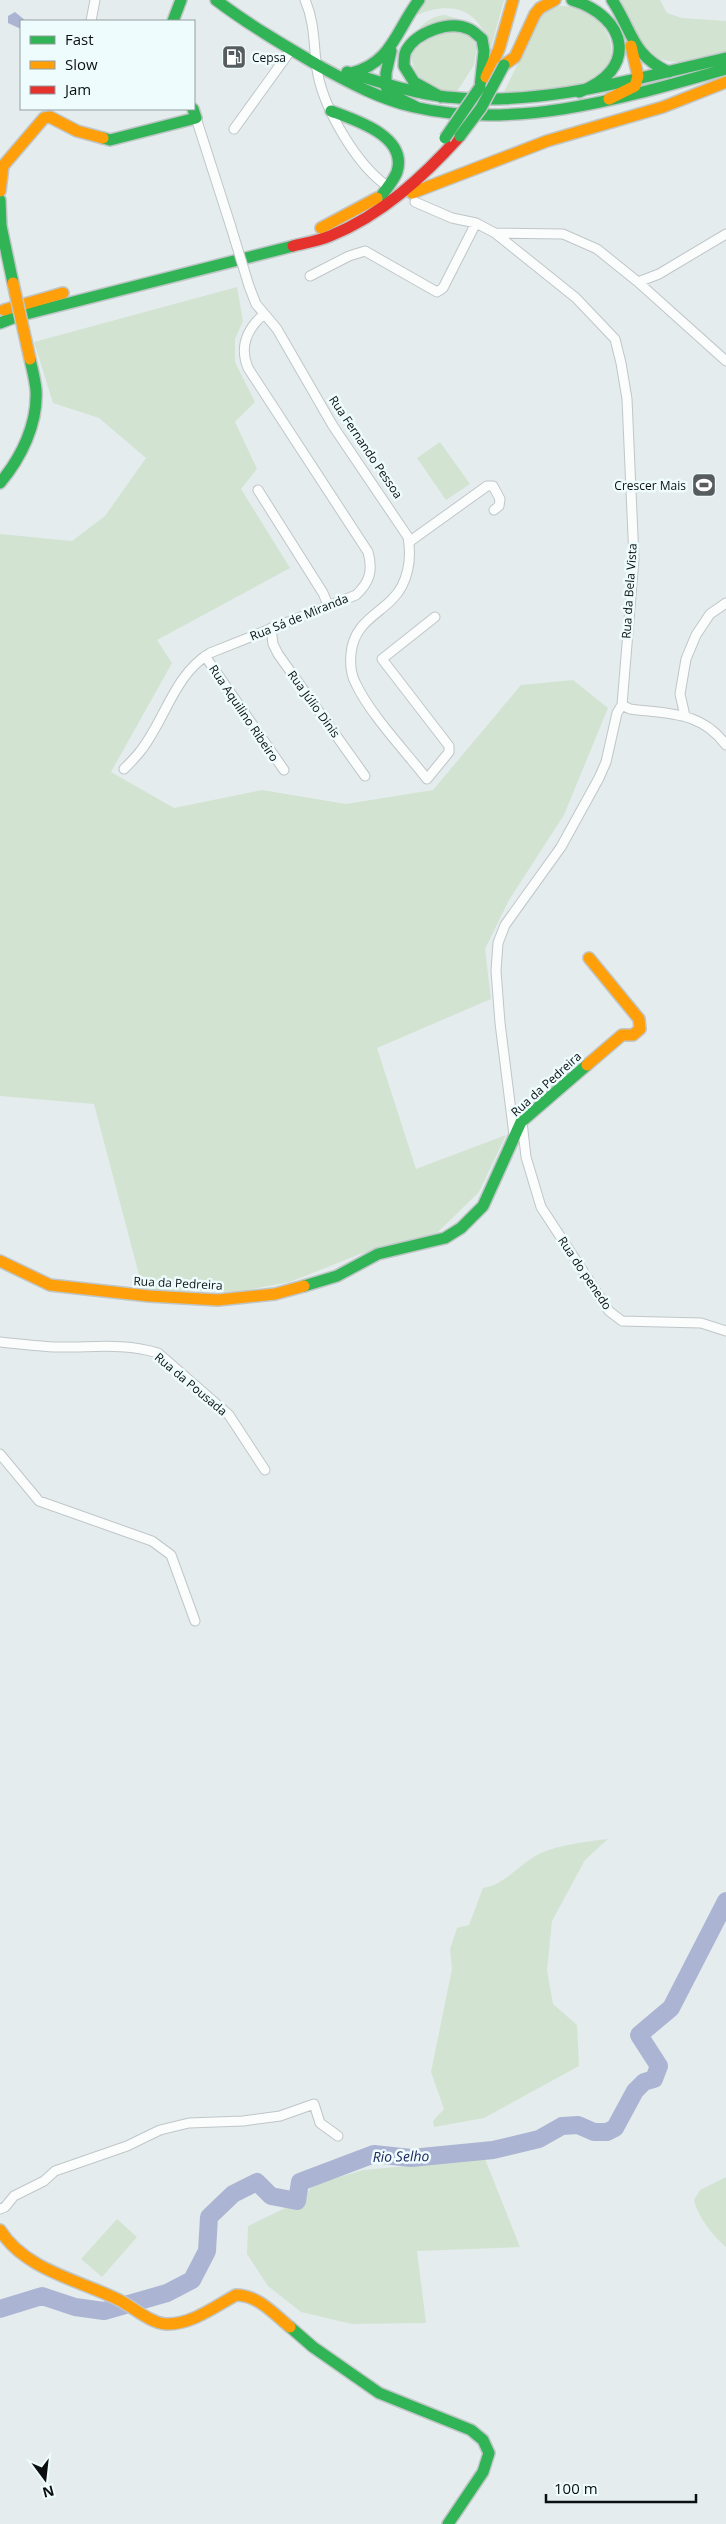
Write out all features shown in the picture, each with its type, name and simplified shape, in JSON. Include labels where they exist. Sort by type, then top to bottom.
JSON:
[{"type":"main road","points":[[173,20],[181,0]]},
{"type":"main road","points":[[216,0],[240,18],[356,88],[386,100],[416,107],[487,114],[562,108],[609,99],[726,70]]},
{"type":"main road","points":[[351,73],[368,70],[383,60],[405,17],[419,0]]},
{"type":"main road","points":[[499,64],[513,0]]},
{"type":"main road","points":[[0,312],[18,304],[310,232],[385,199],[425,175],[460,136],[481,108],[499,64],[516,33],[524,0]]},
{"type":"main road","points":[[0,323],[117,290],[314,242],[353,226],[420,166],[444,138],[480,87],[499,64],[515,57],[535,14],[548,3],[555,0]]},
{"type":"main road","points":[[572,0],[586,4],[603,13],[614,27],[618,43],[616,60],[608,76],[598,84],[579,92]]},
{"type":"main road","points":[[612,0],[642,57],[655,66],[669,72]]},
{"type":"main road","points":[[465,14],[474,22],[483,41],[484,61],[478,76],[480,87]]},
{"type":"main road","points":[[422,17],[409,32],[404,47],[404,58],[406,66],[417,82],[429,92],[441,97]]},
{"type":"main road","points":[[609,99],[632,89],[638,79],[627,29]]},
{"type":"main road","points":[[394,39],[385,85],[390,95],[416,107]]},
{"type":"main road","points":[[318,64],[385,85],[441,97],[510,99],[579,92],[726,58]]},
{"type":"main road","points":[[385,199],[427,186],[547,141],[663,107],[726,82]]},
{"type":"main road","points":[[331,111],[382,134],[394,148],[398,156],[397,171],[385,199]]},
{"type":"main road","points":[[0,191],[4,163],[47,113],[50,117],[77,131],[110,140],[195,114]]},
{"type":"main road","points":[[0,200],[1,226],[36,393],[32,422],[21,452],[0,483]]},
{"type":"main road","name":"Rua da Pedreira","points":[[0,1261],[50,1285],[149,1296],[218,1300],[276,1294],[337,1276],[378,1254],[445,1238],[461,1228],[483,1206],[514,1135],[522,1122],[622,1035],[633,1035],[640,1029],[639,1019],[589,958]]},
{"type":"main road","points":[[0,2230],[2,2237],[22,2253],[51,2271],[118,2299],[164,2324],[179,2323],[236,2295],[245,2294],[263,2304],[313,2348],[379,2393],[471,2430],[483,2440],[489,2454],[483,2472],[448,2524]]},
{"type":"street","points":[[91,20],[95,0]]},
{"type":"street","points":[[305,0],[315,28],[322,89],[331,111],[371,173],[383,183]]},
{"type":"street","points":[[234,129],[291,50]]},
{"type":"street","name":"Rua Fernando Pessoa","points":[[195,114],[256,304],[277,329],[348,450],[400,522],[408,542],[410,553],[402,586],[394,598],[365,621],[352,647],[350,665],[355,683],[364,698],[427,779],[449,752],[449,746],[382,659],[435,617]]},
{"type":"street","name":"Rua da Bela Vista","points":[[414,202],[452,218],[476,223],[495,233],[576,298],[615,338],[627,399],[634,559],[622,705],[617,713],[606,762],[599,778],[561,846],[505,925],[498,943],[496,971],[498,1006],[514,1135]]},
{"type":"street","points":[[310,276],[348,256],[365,251],[437,292],[443,288],[476,223]]},
{"type":"street","points":[[495,233],[563,234],[597,249],[638,282],[726,361]]},
{"type":"street","points":[[638,282],[659,274],[726,234]]},
{"type":"street","name":"Rua Sá de Miranda","points":[[124,769],[142,749],[191,667],[205,656],[356,595],[365,587],[370,576],[371,564],[368,552],[248,368],[244,347],[246,336],[253,323],[264,314]]},
{"type":"street","points":[[408,542],[487,486],[493,486],[500,499],[499,506],[494,510]]},
{"type":"street","points":[[258,490],[323,593],[328,605]]},
{"type":"street","points":[[685,716],[680,694],[686,660],[696,635],[710,614],[726,603]]},
{"type":"street","name":"Rua Júlio Dinis","points":[[271,628],[273,644],[278,654],[365,776]]},
{"type":"street","name":"Rua Aquilino Ribeiro","points":[[205,656],[284,770]]},
{"type":"street","points":[[622,705],[699,720],[711,728],[726,745]]},
{"type":"street","name":"Rua do penedo","points":[[522,1122],[526,1157],[541,1207],[609,1311],[622,1321],[701,1323],[726,1331]]},
{"type":"street","name":"Rua da Pousada","points":[[0,1342],[55,1347],[101,1344],[145,1349],[158,1353],[229,1415],[265,1470]]},
{"type":"street","points":[[0,1454],[39,1501],[152,1541],[171,1554],[195,1622]]},
{"type":"street","points":[[0,2209],[5,2207],[14,2196],[44,2181],[55,2171],[127,2146],[160,2130],[189,2123],[244,2121],[280,2116],[314,2104],[320,2124],[338,2136]]},
{"type":"green space","points":[[426,0],[504,0],[491,48],[486,34],[479,24],[462,11],[440,9],[414,16]]},
{"type":"green space","points":[[618,0],[660,0],[667,13],[682,18],[726,21],[726,54],[682,62],[671,62],[651,55],[642,48],[635,38]]},
{"type":"green space","points":[[560,6],[575,8],[589,14],[600,23],[607,34],[611,46],[610,59],[604,72],[586,85],[503,94],[542,14]]},
{"type":"green space","points":[[445,15],[462,20],[468,25],[477,47],[474,65],[456,93],[430,86],[420,78],[414,69],[412,57],[412,46],[422,25],[432,18]]},
{"type":"green space","points":[[237,287],[243,321],[235,339],[235,362],[255,402],[235,422],[257,469],[241,489],[290,568],[157,640],[172,663],[111,772],[174,808],[262,790],[346,804],[433,790],[521,685],[573,680],[608,708],[564,815],[509,900],[485,949],[491,999],[377,1048],[416,1169],[506,1135],[479,1192],[437,1233],[360,1254],[290,1282],[237,1292],[143,1290],[94,1104],[0,1096],[0,534],[72,541],[105,516],[146,458],[99,418],[53,403],[34,342]]},
{"type":"green space","points":[[440,442],[470,484],[446,500],[417,458]]},
{"type":"green space","points":[[608,1839],[585,1860],[552,1921],[547,1970],[553,2004],[577,2025],[579,2066],[484,2118],[434,2127],[433,2121],[444,2109],[431,2072],[452,1969],[450,1949],[457,1928],[469,1925],[483,1888],[506,1878],[532,1858],[564,1846]]},
{"type":"green space","points":[[485,2159],[520,2247],[417,2251],[426,2323],[352,2324],[301,2312],[268,2286],[247,2254],[248,2226],[302,2200],[313,2185],[363,2170]]},
{"type":"green space","points":[[726,2177],[726,2247],[707,2226],[694,2200],[700,2190]]},
{"type":"green space","points":[[117,2219],[137,2237],[102,2277],[81,2259]]},
{"type":"water","points":[[15,12],[25,20],[20,20],[20,29],[8,23],[8,16]]},
{"type":"waterway","name":"Rio Selho","points":[[0,2309],[42,2296],[75,2307],[104,2311],[167,2293],[192,2280],[207,2251],[209,2217],[233,2194],[257,2182],[271,2196],[297,2201],[300,2182],[374,2154],[411,2158],[493,2150],[539,2139],[562,2126],[578,2125],[594,2132],[607,2132],[615,2128],[635,2091],[644,2082],[654,2079],[659,2066],[639,2035],[671,2008],[726,1901]]},
{"type":"traffic: fast","points":[[173,20],[181,0]]},
{"type":"traffic: fast","points":[[216,0],[281,43],[355,85],[402,104],[453,113],[493,115],[572,108],[611,100],[726,69]]},
{"type":"traffic: fast","points":[[351,73],[376,62],[392,44],[419,0]]},
{"type":"traffic: fast","points":[[572,0],[591,8],[605,18],[615,31],[619,44],[618,58],[611,71],[598,82],[579,92]]},
{"type":"traffic: fast","points":[[612,0],[640,50],[657,66],[669,72]]},
{"type":"traffic: fast","points":[[441,97],[414,82],[404,63],[405,53],[417,38],[443,27],[453,26],[471,30],[482,39],[484,51],[480,87]]},
{"type":"traffic: fast","points":[[391,51],[386,73],[386,87],[396,97],[416,107]]},
{"type":"traffic: fast","points":[[347,72],[396,87],[446,97],[517,98],[588,89],[726,58]]},
{"type":"traffic: fast","points":[[460,136],[481,108],[504,65]]},
{"type":"traffic: fast","points":[[445,138],[480,87]]},
{"type":"traffic: fast","points":[[103,138],[110,140],[196,118],[193,110]]},
{"type":"traffic: fast","points":[[331,111],[377,131],[395,149],[398,159],[397,172],[382,195]]},
{"type":"traffic: fast","points":[[0,200],[1,226],[13,283]]},
{"type":"traffic: fast","points":[[0,323],[18,316],[293,246]]},
{"type":"traffic: fast","points":[[0,483],[15,463],[31,428],[36,403],[36,390],[30,359]]},
{"type":"traffic: fast","points":[[304,1286],[337,1276],[378,1254],[445,1238],[461,1228],[483,1206],[521,1122],[587,1065]]},
{"type":"traffic: fast","points":[[290,2327],[313,2347],[379,2393],[471,2430],[483,2440],[489,2453],[483,2472],[448,2524]]},
{"type":"traffic: slow","points":[[486,77],[499,49],[513,0]]},
{"type":"traffic: slow","points":[[504,65],[515,57],[535,14],[540,8],[555,0]]},
{"type":"traffic: slow","points":[[609,99],[635,86],[638,76],[631,46]]},
{"type":"traffic: slow","points":[[412,193],[547,141],[663,107],[726,82]]},
{"type":"traffic: slow","points":[[0,191],[3,166],[44,118],[50,117],[77,131],[103,138]]},
{"type":"traffic: slow","points":[[321,228],[377,198]]},
{"type":"traffic: slow","points":[[13,283],[30,359]]},
{"type":"traffic: slow","points":[[4,310],[63,293]]},
{"type":"traffic: slow","points":[[587,1065],[622,1035],[633,1035],[640,1029],[639,1019],[589,958]]},
{"type":"traffic: slow","points":[[0,1261],[50,1285],[149,1296],[218,1300],[275,1294],[304,1286]]},
{"type":"traffic: slow","points":[[0,2230],[11,2244],[38,2264],[119,2300],[154,2321],[166,2324],[185,2321],[212,2309],[236,2295],[259,2302],[290,2327]]},
{"type":"traffic: jam","points":[[293,246],[330,236],[384,206],[416,180],[460,136]]},
{"type":"place","name":"Cepsa","points":[[234,57]]},
{"type":"place","name":"Crescer Mais","points":[[704,485]]}]
